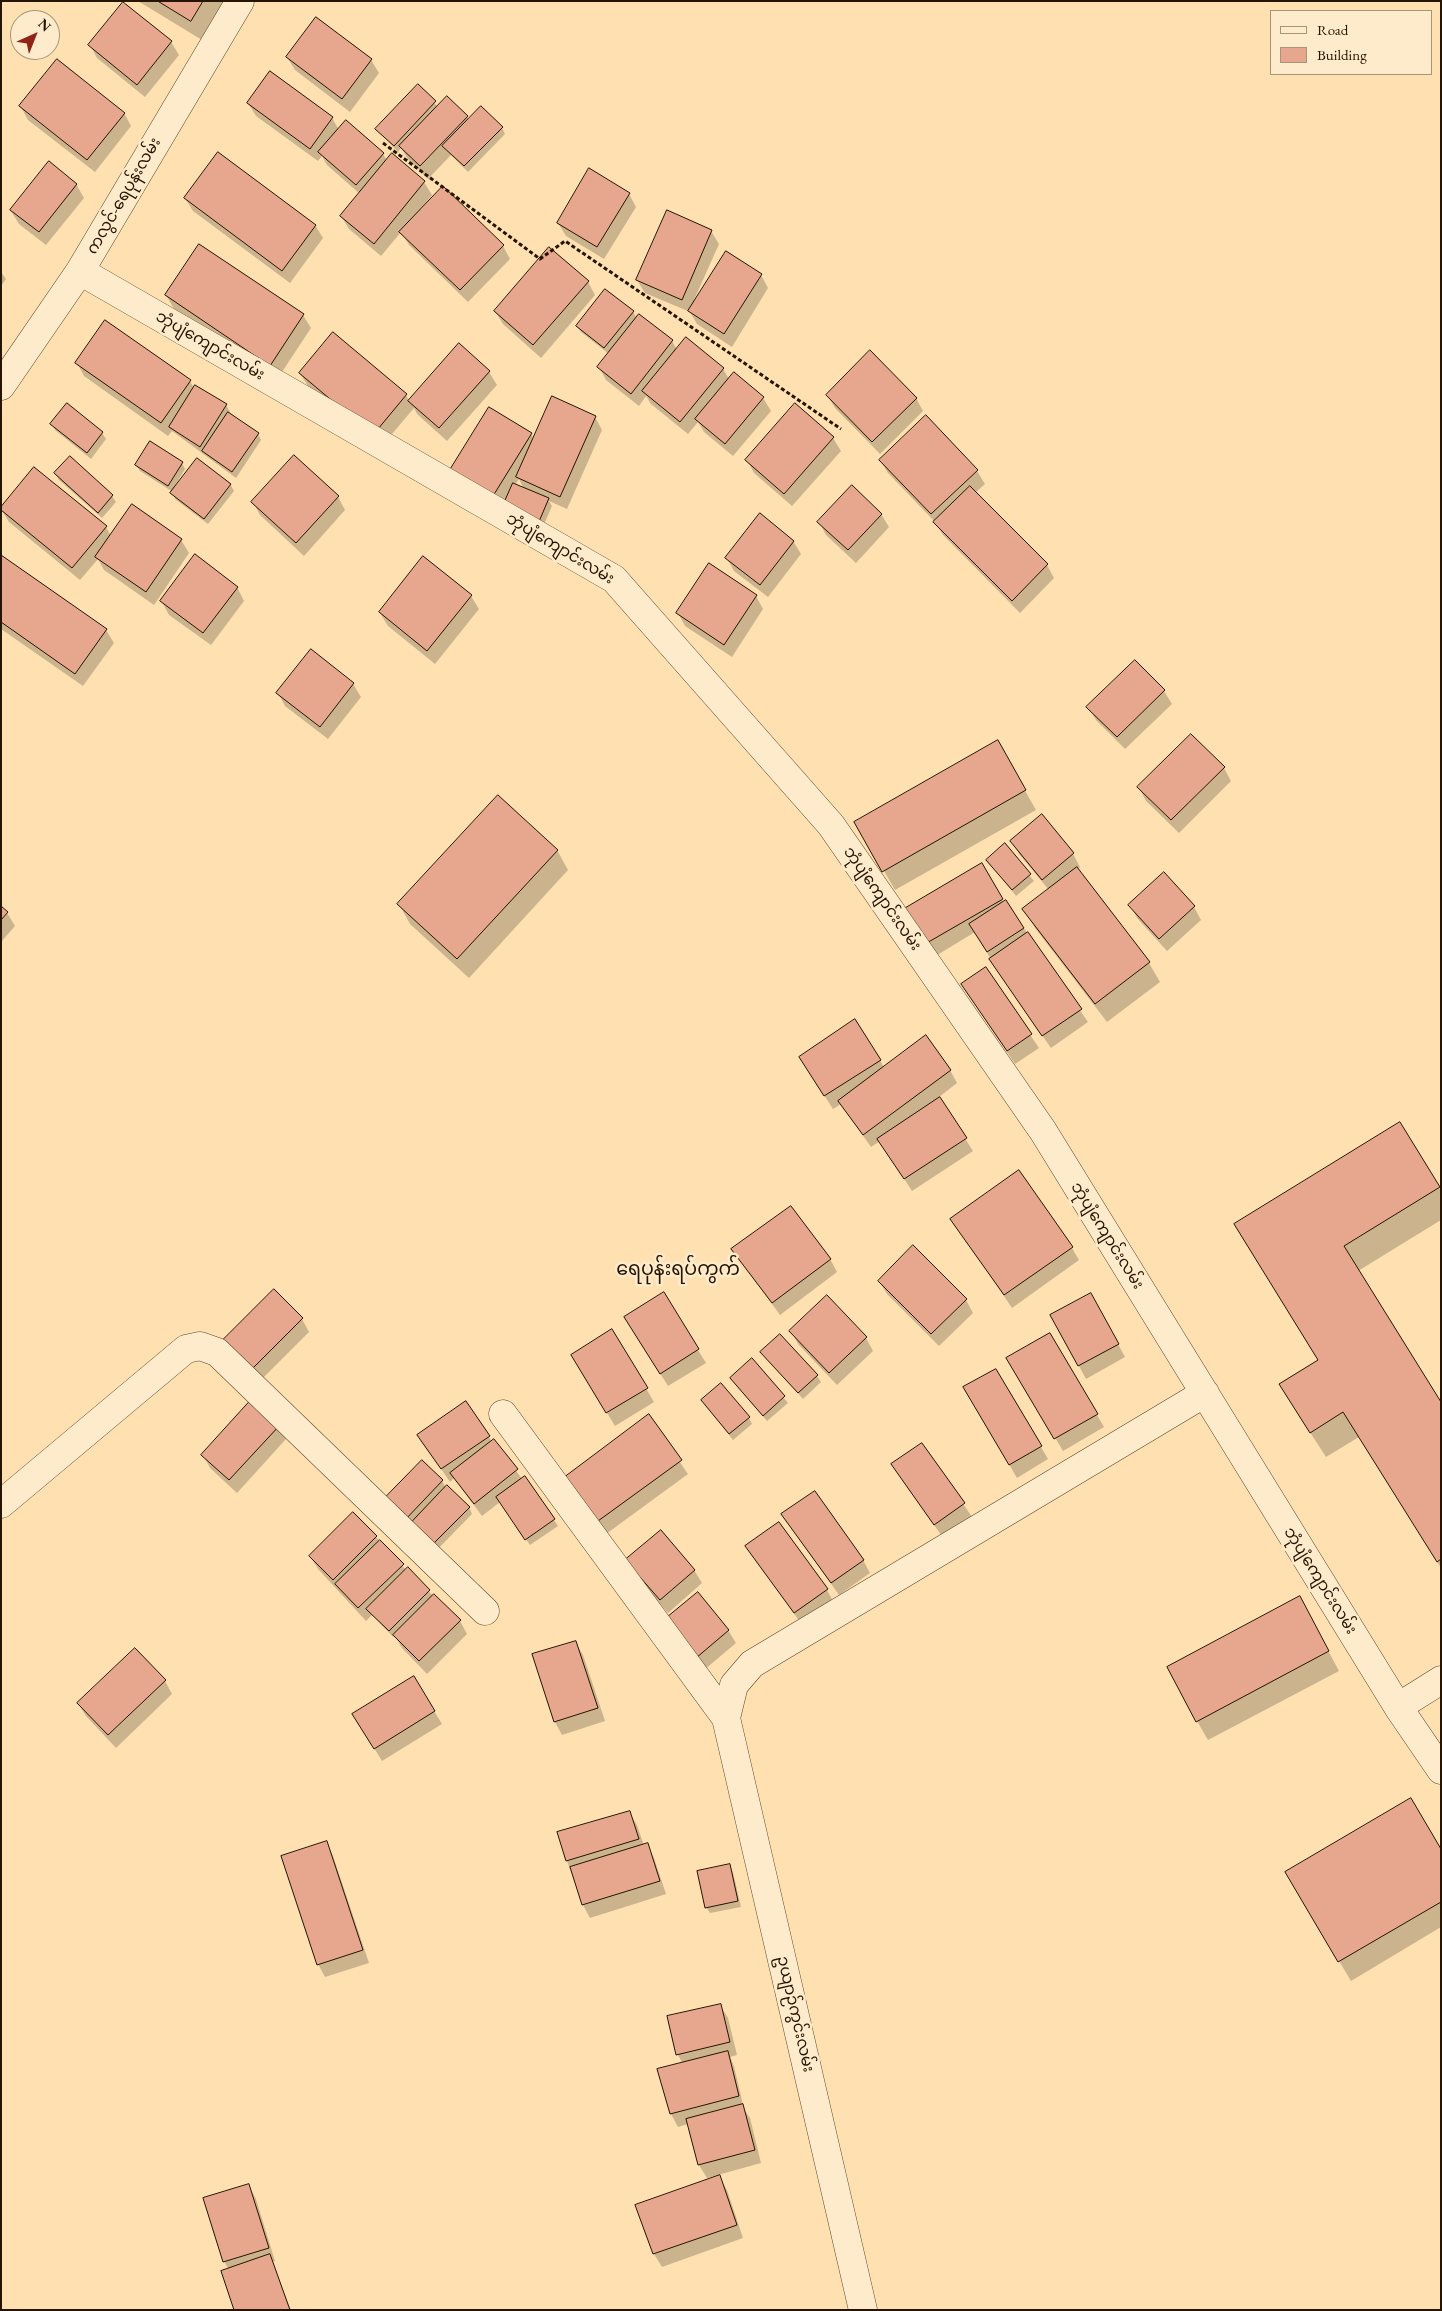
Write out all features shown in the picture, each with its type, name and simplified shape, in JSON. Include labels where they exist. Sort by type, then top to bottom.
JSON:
[{"type":"street","name":"ကလွင်-ရေပုန်းလမ်း","points":[[1,386],[80,271],[240,1]]},
{"type":"street","name":"ဘုံပျံကျောင်းလမ်း","points":[[80,271],[614,579],[831,825],[1043,1131],[1398,1707],[1441,1770]]},
{"type":"street","points":[[1,1504],[186,1349],[200,1346],[216,1352],[485,1611]]},
{"type":"street","points":[[726,1718],[734,1685],[752,1664],[1205,1393]]},
{"type":"street","points":[[503,1414],[726,1718]]},
{"type":"street","points":[[1398,1707],[1441,1680]]},
{"type":"street","name":"ဥယျာဉ်ကွင်းလမ်း","points":[[726,1718],[863,2310]]},
{"type":"path","points":[[383,143],[540,258],[565,241],[841,429]]},
{"type":"building","points":[[158,1],[203,1],[191,21]]},
{"type":"building","points":[[123,2],[172,41],[137,85],[88,45]]},
{"type":"building","points":[[316,17],[372,59],[342,99],[286,57]]},
{"type":"building","points":[[56,60],[58,60],[125,113],[87,160],[19,106]]},
{"type":"building","points":[[270,71],[333,117],[310,149],[247,103]]},
{"type":"building","points":[[418,84],[436,101],[394,146],[375,129]]},
{"type":"building","points":[[447,96],[468,116],[420,166],[399,146]]},
{"type":"building","points":[[481,106],[503,127],[464,166],[442,146]]},
{"type":"building","points":[[346,120],[384,153],[356,185],[318,152]]},
{"type":"building","points":[[218,152],[316,225],[282,271],[184,198]]},
{"type":"building","points":[[392,153],[425,181],[374,244],[340,216]]},
{"type":"building","points":[[49,161],[77,184],[39,232],[10,210]]},
{"type":"building","points":[[589,168],[630,193],[597,247],[557,223]]},
{"type":"building","points":[[443,186],[504,245],[460,290],[399,232]]},
{"type":"building","points":[[667,210],[712,230],[682,300],[636,280]]},
{"type":"building","points":[[199,244],[304,314],[270,366],[165,295]]},
{"type":"building","points":[[549,247],[589,281],[533,345],[494,311]]},
{"type":"building","points":[[726,251],[762,274],[724,334],[688,311]]},
{"type":"building","points":[[605,289],[634,311],[604,348],[576,326]]},
{"type":"building","points":[[639,314],[673,340],[631,394],[597,367]]},
{"type":"building","points":[[105,320],[191,380],[161,423],[75,363]]},
{"type":"building","points":[[333,332],[407,394],[373,435],[299,373]]},
{"type":"building","points":[[686,337],[724,368],[680,422],[642,391]]},
{"type":"building","points":[[459,343],[490,371],[439,428],[408,401]]},
{"type":"building","points":[[870,350],[917,398],[872,442],[826,395]]},
{"type":"building","points":[[734,372],[764,397],[725,444],[695,419]]},
{"type":"building","points":[[195,385],[227,404],[200,447],[169,427]]},
{"type":"building","points":[[552,396],[596,416],[560,497],[516,477]]},
{"type":"building","points":[[67,403],[103,432],[87,453],[50,424]]},
{"type":"building","points":[[795,403],[834,437],[784,494],[745,460]]},
{"type":"building","points":[[489,407],[532,433],[493,496],[450,470]]},
{"type":"building","points":[[228,412],[259,433],[232,472],[202,451]]},
{"type":"building","points":[[926,415],[978,470],[931,514],[879,460]]},
{"type":"building","points":[[150,441],[183,462],[168,486],[135,465]]},
{"type":"building","points":[[294,455],[339,496],[296,543],[251,502]]},
{"type":"building","points":[[70,456],[113,495],[98,513],[54,473]]},
{"type":"building","points":[[197,458],[231,484],[204,519],[170,493]]},
{"type":"building","points":[[34,467],[107,526],[72,568],[1,510],[1,507]]},
{"type":"building","points":[[513,483],[549,498],[538,524],[502,508]]},
{"type":"building","points":[[852,485],[882,514],[848,550],[817,522]]},
{"type":"building","points":[[970,486],[1048,564],[1012,601],[933,522]]},
{"type":"building","points":[[132,504],[182,539],[146,592],[95,557]]},
{"type":"building","points":[[760,513],[794,541],[760,585],[725,558]]},
{"type":"building","points":[[195,554],[238,587],[203,633],[160,601]]},
{"type":"building","points":[[1,555],[107,629],[75,674],[1,622]]},
{"type":"building","points":[[423,556],[472,595],[427,651],[379,612]]},
{"type":"building","points":[[709,563],[757,595],[724,645],[676,613]]},
{"type":"building","points":[[311,649],[354,683],[320,727],[276,693]]},
{"type":"building","points":[[1135,660],[1165,690],[1117,737],[1086,707]]},
{"type":"building","points":[[1191,734],[1225,767],[1171,820],[1137,787]]},
{"type":"building","points":[[998,740],[1026,790],[882,872],[854,822]]},
{"type":"building","points":[[498,795],[558,850],[457,959],[397,904]]},
{"type":"building","points":[[1042,814],[1074,853],[1042,880],[1010,841]]},
{"type":"building","points":[[1005,843],[1031,874],[1012,890],[986,860]]},
{"type":"building","points":[[982,863],[1003,899],[925,944],[904,909]]},
{"type":"building","points":[[1077,867],[1150,962],[1095,1004],[1022,909]]},
{"type":"building","points":[[1164,872],[1195,906],[1159,939],[1128,905]]},
{"type":"building","points":[[1006,900],[1024,928],[987,952],[969,924]]},
{"type":"building","points":[[1,906],[8,912],[1,920]]},
{"type":"building","points":[[1028,932],[1082,1009],[1042,1036],[989,959]]},
{"type":"building","points":[[986,967],[1032,1034],[1007,1051],[961,984]]},
{"type":"building","points":[[855,1019],[881,1060],[824,1096],[799,1057]]},
{"type":"building","points":[[926,1035],[951,1070],[863,1135],[838,1101]]},
{"type":"building","points":[[940,1097],[967,1138],[904,1179],[877,1139]]},
{"type":"building","points":[[1400,1122],[1440,1187],[1344,1246],[1441,1402],[1441,1559],[1437,1562],[1343,1412],[1310,1433],[1279,1384],[1318,1360],[1234,1224]]},
{"type":"building","points":[[1019,1170],[1073,1247],[1004,1295],[950,1219]]},
{"type":"building","points":[[791,1206],[831,1259],[772,1303],[731,1249]]},
{"type":"building","points":[[913,1245],[967,1299],[931,1334],[878,1281]]},
{"type":"building","points":[[274,1289],[303,1318],[251,1370],[222,1341]]},
{"type":"building","points":[[664,1292],[699,1349],[660,1374],[624,1317]]},
{"type":"building","points":[[1091,1293],[1119,1344],[1078,1366],[1050,1315]]},
{"type":"building","points":[[827,1295],[867,1337],[829,1373],[789,1331]]},
{"type":"building","points":[[612,1329],[648,1388],[606,1413],[571,1355]]},
{"type":"building","points":[[1050,1333],[1098,1414],[1054,1439],[1006,1358]]},
{"type":"building","points":[[780,1334],[818,1375],[798,1393],[760,1352]]},
{"type":"building","points":[[752,1358],[785,1396],[763,1416],[730,1378]]},
{"type":"building","points":[[996,1369],[1042,1446],[1009,1465],[963,1387]]},
{"type":"building","points":[[721,1383],[750,1417],[729,1434],[701,1400]]},
{"type":"building","points":[[251,1400],[280,1425],[229,1480],[201,1455]]},
{"type":"building","points":[[466,1401],[490,1436],[441,1469],[417,1435]]},
{"type":"building","points":[[649,1414],[682,1460],[598,1521],[565,1477]]},
{"type":"building","points":[[494,1439],[518,1469],[474,1504],[450,1473]]},
{"type":"building","points":[[922,1443],[965,1503],[934,1525],[891,1464]]},
{"type":"building","points":[[422,1460],[443,1480],[404,1521],[383,1500]]},
{"type":"building","points":[[525,1476],[555,1519],[525,1540],[496,1497]]},
{"type":"building","points":[[447,1485],[470,1507],[432,1545],[410,1524]]},
{"type":"building","points":[[815,1491],[864,1560],[831,1583],[781,1514]]},
{"type":"building","points":[[353,1512],[377,1536],[333,1580],[309,1556]]},
{"type":"building","points":[[779,1522],[828,1589],[794,1613],[745,1546]]},
{"type":"building","points":[[661,1530],[695,1570],[660,1600],[625,1560]]},
{"type":"building","points":[[380,1540],[404,1564],[358,1608],[335,1584]]},
{"type":"building","points":[[408,1567],[430,1590],[389,1631],[366,1609]]},
{"type":"building","points":[[698,1592],[729,1630],[696,1658],[664,1620]]},
{"type":"building","points":[[434,1594],[461,1620],[419,1661],[393,1635]]},
{"type":"building","points":[[1300,1596],[1329,1651],[1196,1722],[1167,1667]]},
{"type":"building","points":[[576,1641],[598,1708],[554,1722],[532,1654]]},
{"type":"building","points":[[135,1648],[166,1680],[108,1735],[77,1703]]},
{"type":"building","points":[[414,1676],[435,1711],[374,1749],[352,1714]]},
{"type":"building","points":[[1411,1798],[1441,1849],[1441,1902],[1338,1962],[1285,1872]]},
{"type":"building","points":[[630,1811],[639,1839],[566,1861],[557,1832]]},
{"type":"building","points":[[327,1841],[363,1950],[317,1965],[281,1856]]},
{"type":"building","points":[[648,1843],[660,1881],[582,1905],[570,1867]]},
{"type":"building","points":[[730,1864],[738,1901],[705,1908],[697,1871]]},
{"type":"building","points":[[721,2004],[730,2042],[676,2055],[667,2016]]},
{"type":"building","points":[[728,2051],[739,2096],[670,2114],[657,2069]]},
{"type":"building","points":[[743,2104],[755,2150],[698,2165],[686,2119]]},
{"type":"building","points":[[720,2175],[737,2225],[653,2254],[635,2205]]},
{"type":"building","points":[[249,2184],[269,2248],[223,2262],[203,2198]]},
{"type":"building","points":[[270,2254],[290,2310],[234,2310],[221,2271]]},
{"type":"district","name":"ရေပုန်းရပ်ကွက်","points":[[678,1270]]}]
